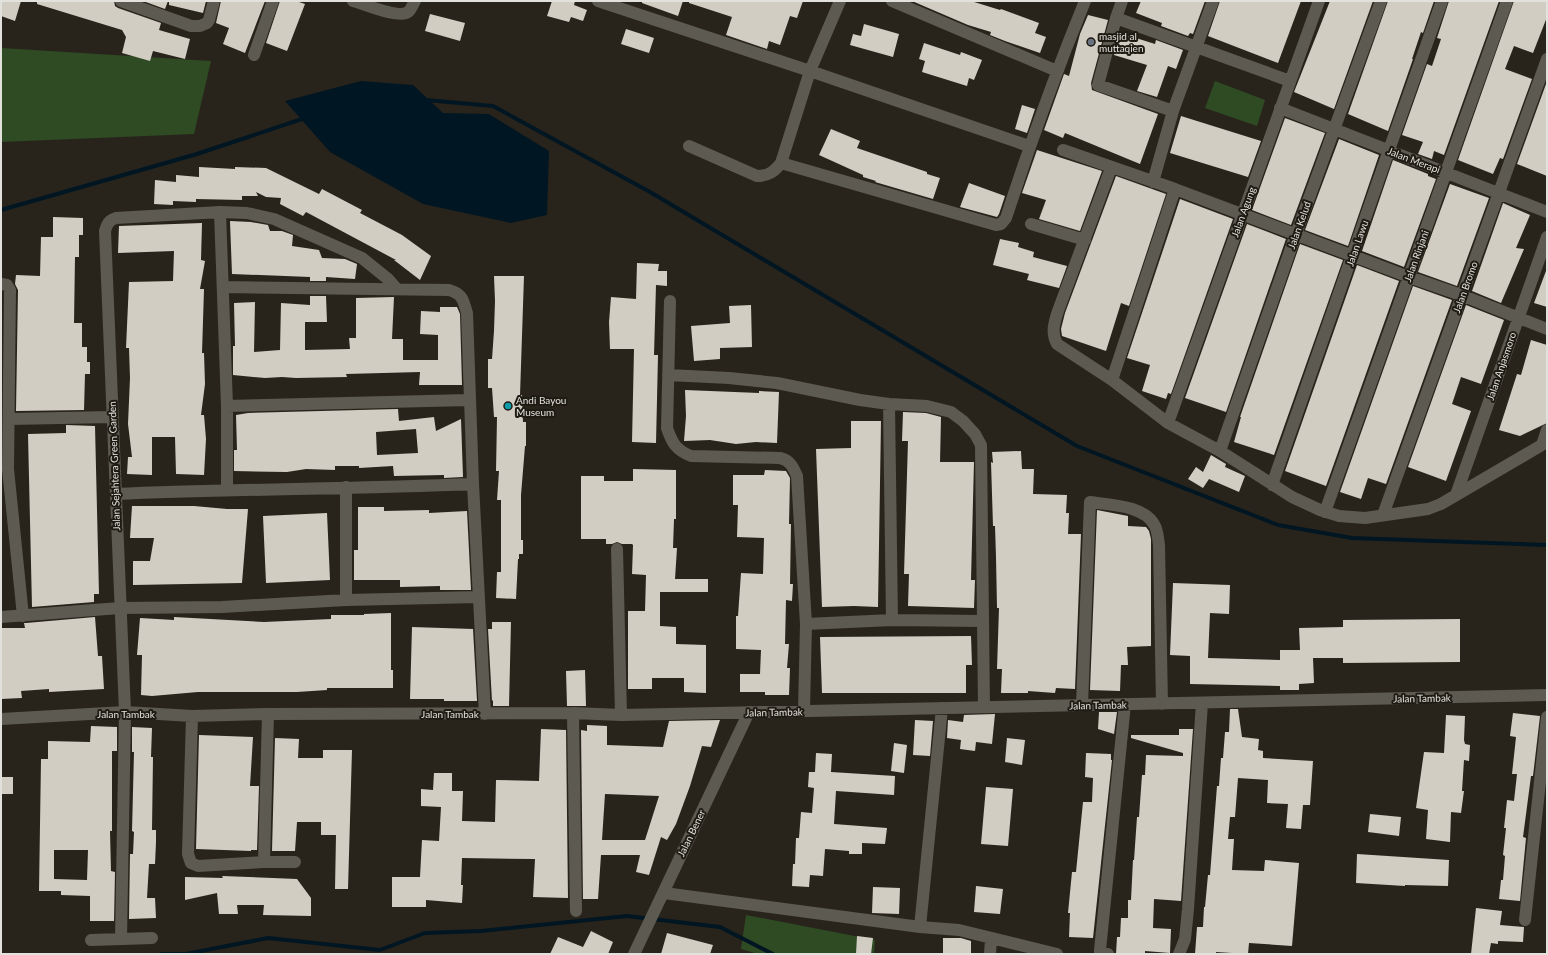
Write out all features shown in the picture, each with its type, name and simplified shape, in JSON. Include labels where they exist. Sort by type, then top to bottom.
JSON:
[{"type":"street","points":[[120,1],[191,26],[200,26],[207,23],[214,1]]},
{"type":"street","points":[[254,55],[273,1]]},
{"type":"street","points":[[353,1],[394,14],[403,14],[408,12],[415,1]]},
{"type":"street","points":[[598,1],[810,71],[1029,146]]},
{"type":"street","points":[[689,146],[757,176],[772,173],[781,163],[810,71],[840,1]]},
{"type":"street","points":[[892,1],[1057,71]]},
{"type":"street","points":[[781,163],[999,225],[1003,223],[1006,218],[1029,146],[1085,1]]},
{"type":"street","points":[[1122,1],[1098,85],[1172,111]]},
{"type":"street","points":[[1153,182],[1172,111],[1213,1]]},
{"type":"street","name":"Jalan Agung","points":[[1168,423],[1319,1]]},
{"type":"street","name":"Jalan Kelud","points":[[1220,451],[1296,234],[1381,1]]},
{"type":"street","name":"Jalan Lawu","points":[[1272,485],[1442,1]]},
{"type":"street","name":"Jalan Rinjani","points":[[1325,512],[1507,1]]},
{"type":"street","points":[[1116,18],[1290,81]]},
{"type":"street","name":"Jalan Bromo","points":[[1383,515],[1547,59]]},
{"type":"street","name":"Jalan Merapi","points":[[1280,108],[1547,212]]},
{"type":"street","points":[[1063,150],[1111,168],[1175,189],[1461,295],[1547,329]]},
{"type":"street","points":[[1111,168],[1058,311],[1053,331],[1054,337],[1057,344],[1112,380],[1168,423],[1220,451],[1292,497],[1325,512],[1339,516],[1365,518],[1428,509],[1441,504],[1544,444],[1547,430]]},
{"type":"street","points":[[1112,380],[1175,189]]},
{"type":"street","points":[[227,490],[227,406],[220,212],[247,213],[274,219],[362,258],[388,279],[396,288]]},
{"type":"street","name":"Jalan Sejahtera Green Garden","points":[[121,939],[125,712],[105,230],[108,222],[116,218],[220,212]]},
{"type":"street","points":[[1031,224],[1085,240]]},
{"type":"street","name":"Jalan Anjasmoro","points":[[1456,495],[1547,237]]},
{"type":"street","points":[[1,284],[7,285],[10,290],[9,419],[4,469],[22,616]]},
{"type":"street","points":[[222,287],[396,288],[449,290],[459,294],[463,298],[467,313],[469,400],[485,714]]},
{"type":"street","points":[[670,301],[668,428],[674,445],[681,452],[691,456],[786,459],[794,468],[797,476],[806,624],[804,711]]},
{"type":"street","points":[[668,376],[729,378],[778,383],[860,400],[889,404],[927,406],[951,412],[963,421],[982,445],[982,621],[984,707]]},
{"type":"street","points":[[227,406],[469,400]]},
{"type":"street","points":[[889,404],[892,620]]},
{"type":"street","points":[[9,419],[112,417]]},
{"type":"street","points":[[116,494],[346,487],[388,488],[473,484]]},
{"type":"street","points":[[346,487],[346,600]]},
{"type":"street","points":[[1082,705],[1090,502],[1132,509],[1143,514],[1155,526],[1159,545],[1162,704]]},
{"type":"street","points":[[618,549],[621,715]]},
{"type":"street","points":[[1,617],[120,608],[222,607],[346,600],[479,597]]},
{"type":"street","points":[[806,624],[892,620],[982,621]]},
{"type":"street","name":"Jalan Tambak","points":[[1,719],[125,712],[192,716],[268,714],[573,713],[621,715],[1547,695]]},
{"type":"street","points":[[1179,954],[1185,940],[1188,916],[1202,703]]},
{"type":"street","points":[[1108,954],[1100,952],[1100,950],[1125,704]]},
{"type":"street","points":[[920,927],[942,708]]},
{"type":"street","name":"Jalan Bener","points":[[635,952],[749,712]]},
{"type":"street","points":[[573,713],[576,911]]},
{"type":"street","points":[[264,862],[268,714]]},
{"type":"street","points":[[192,716],[188,854],[191,863],[198,866],[264,862],[295,862]]},
{"type":"street","points":[[1525,920],[1547,717]]},
{"type":"street","points":[[664,893],[920,927],[959,930],[1057,954]]},
{"type":"street","points":[[91,940],[152,938]]},
{"type":"street","points":[[990,954],[991,938]]},
{"type":"green space","points":[[1,48],[211,61],[194,134],[1,142]]},
{"type":"green space","points":[[1215,81],[1265,100],[1257,126],[1205,108]]},
{"type":"green space","points":[[746,915],[875,940],[874,954],[758,954],[741,949]]},
{"type":"water","points":[[361,81],[413,85],[443,113],[489,114],[549,151],[547,215],[511,223],[423,204],[330,152],[285,101]]},
{"type":"building","points":[[1,1],[21,1],[15,21],[1,16]]},
{"type":"building","points":[[37,1],[114,1],[115,6],[118,8],[161,23],[159,30],[190,39],[185,59],[153,51],[150,61],[122,53],[126,37],[122,30],[37,4]]},
{"type":"building","points":[[143,1],[168,1],[165,9]]},
{"type":"building","points":[[169,1],[206,1],[203,13],[169,5]]},
{"type":"building","points":[[221,1],[265,1],[245,53],[223,44],[229,28],[216,23]]},
{"type":"building","points":[[280,1],[296,1],[305,4],[287,51],[266,43]]},
{"type":"building","points":[[552,1],[575,1],[574,5],[587,10],[583,21],[571,17],[569,22],[547,16]]},
{"type":"building","points":[[642,1],[683,1],[678,16],[642,3]]},
{"type":"building","points":[[689,1],[803,1],[797,18],[790,16],[780,45],[769,41],[767,49],[726,35],[732,17],[689,3]]},
{"type":"building","points":[[912,1],[971,1],[1000,10],[1001,9],[1039,23],[1035,33],[1046,37],[1040,53],[990,35],[991,32],[968,25]]},
{"type":"building","points":[[1141,1],[1205,1],[1193,34],[1190,33],[1188,36],[1161,26],[1162,23],[1136,13]]},
{"type":"building","points":[[1220,1],[1301,1],[1278,63],[1208,36]]},
{"type":"building","points":[[1330,1],[1373,1],[1334,109],[1294,92]]},
{"type":"building","points":[[1388,1],[1434,1],[1423,33],[1421,32],[1388,131],[1348,114]]},
{"type":"building","points":[[1449,1],[1499,1],[1444,155],[1434,151],[1432,159],[1418,154],[1423,142],[1402,135],[1427,64],[1432,66],[1441,39],[1437,38]]},
{"type":"building","points":[[1514,1],[1547,1],[1547,17],[1533,53],[1514,46],[1505,69],[1532,79],[1503,159],[1500,158],[1493,174],[1458,160]]},
{"type":"building","points":[[430,14],[465,23],[460,41],[425,31]]},
{"type":"building","points":[[1088,15],[1108,20],[1091,83],[1092,90],[1158,114],[1140,164],[1065,133],[1063,138],[1044,130],[1064,74],[1069,76],[1080,34]]},
{"type":"building","points":[[864,24],[899,34],[893,57],[850,45],[853,34],[861,36]]},
{"type":"building","points":[[626,29],[654,38],[649,53],[621,44]]},
{"type":"building","points":[[1120,33],[1155,44],[1156,40],[1183,50],[1176,69],[1168,66],[1157,97],[1137,91],[1147,65],[1114,55]]},
{"type":"building","points":[[924,43],[960,55],[961,52],[982,60],[974,80],[969,78],[967,86],[922,72],[925,61],[919,59]]},
{"type":"building","points":[[1546,84],[1547,85],[1547,176],[1517,164]]},
{"type":"building","points":[[1022,105],[1035,109],[1027,133],[1015,129]]},
{"type":"building","points":[[1181,116],[1261,141],[1248,177],[1170,153]]},
{"type":"building","points":[[1285,118],[1325,133],[1291,225],[1252,210]]},
{"type":"building","points":[[831,129],[860,141],[857,148],[927,172],[927,174],[940,178],[933,199],[875,182],[876,181],[863,177],[863,175],[819,155]]},
{"type":"building","points":[[1339,139],[1379,155],[1348,246],[1305,230]]},
{"type":"building","points":[[1037,150],[1102,171],[1080,231],[1039,219],[1046,200],[1022,193]]},
{"type":"building","points":[[1393,160],[1428,174],[1428,176],[1436,179],[1404,267],[1362,251]]},
{"type":"building","points":[[199,167],[235,169],[235,167],[266,168],[319,194],[322,189],[362,210],[360,213],[402,235],[431,256],[420,280],[394,260],[396,260],[306,212],[303,216],[280,204],[281,198],[266,197],[256,192],[258,196],[242,196],[242,200],[196,199],[196,202],[173,201],[173,205],[154,204],[155,180],[176,182],[176,175],[199,177]]},
{"type":"building","points":[[1116,176],[1166,194],[1129,306],[1121,303],[1106,351],[1062,336],[1061,329],[1065,313]]},
{"type":"building","points":[[969,183],[1005,196],[997,217],[960,207]]},
{"type":"building","points":[[1450,184],[1489,198],[1457,286],[1418,272]]},
{"type":"building","points":[[1180,199],[1233,219],[1171,394],[1168,393],[1166,399],[1142,391],[1150,365],[1127,358]]},
{"type":"building","points":[[1503,203],[1530,215],[1516,248],[1524,249],[1501,303],[1472,291]]},
{"type":"building","points":[[53,217],[83,218],[83,235],[79,235],[79,257],[75,257],[74,323],[82,323],[82,347],[87,347],[87,362],[90,362],[90,374],[85,374],[84,410],[16,411],[18,290],[15,284],[16,275],[40,276],[41,237],[53,237]]},
{"type":"building","points":[[230,221],[251,222],[268,225],[270,231],[282,231],[293,235],[292,246],[319,250],[322,258],[345,259],[357,264],[355,279],[326,277],[326,281],[310,281],[310,277],[232,274]]},
{"type":"building","points":[[202,223],[201,260],[205,261],[200,289],[204,289],[202,353],[204,353],[205,384],[201,415],[204,415],[206,439],[204,475],[176,474],[175,437],[152,437],[152,475],[127,474],[128,457],[132,457],[128,424],[130,378],[129,348],[126,348],[129,282],[173,281],[174,251],[118,253],[119,226]]},
{"type":"building","points":[[1247,224],[1286,239],[1226,412],[1185,398]]},
{"type":"building","points":[[1000,239],[1019,243],[1018,247],[1034,252],[1033,257],[1067,266],[1059,288],[1027,280],[1029,274],[993,265]]},
{"type":"building","points":[[1300,244],[1343,260],[1274,455],[1234,442],[1240,417]]},
{"type":"building","points":[[637,263],[659,264],[658,271],[667,271],[667,286],[656,285],[654,355],[658,355],[656,443],[632,442],[634,349],[610,349],[609,322],[611,297],[636,299]]},
{"type":"building","points":[[1357,265],[1399,281],[1326,486],[1285,471]]},
{"type":"building","points":[[1546,271],[1547,272],[1547,307],[1534,303]]},
{"type":"building","points":[[494,276],[524,276],[520,395],[522,395],[523,422],[526,422],[526,446],[521,495],[521,540],[523,540],[523,554],[519,554],[518,559],[516,599],[496,598],[497,572],[501,572],[501,500],[497,500],[499,471],[496,471],[497,417],[494,417],[492,388],[488,388],[488,359],[492,359],[494,331]]},
{"type":"building","points":[[1413,286],[1452,300],[1386,484],[1368,478],[1361,499],[1340,492]]},
{"type":"building","points":[[310,296],[326,296],[327,322],[305,322],[305,350],[350,349],[349,338],[356,338],[356,298],[394,297],[392,339],[403,339],[403,360],[438,360],[438,335],[420,334],[421,311],[440,312],[440,307],[457,307],[460,314],[462,385],[419,385],[420,372],[346,374],[347,377],[296,378],[265,378],[233,375],[233,346],[235,346],[234,303],[255,302],[254,352],[280,350],[281,303],[310,305]]},
{"type":"building","points":[[751,305],[752,347],[720,348],[720,359],[694,361],[691,326],[730,323],[729,306]]},
{"type":"building","points":[[1466,305],[1504,320],[1481,384],[1461,377],[1452,404],[1471,411],[1446,481],[1408,467]]},
{"type":"building","points":[[1531,340],[1547,345],[1547,423],[1520,436],[1499,430],[1517,374],[1521,375]]},
{"type":"building","points":[[685,390],[759,393],[759,391],[779,392],[777,443],[756,442],[736,444],[710,440],[684,441],[686,416]]},
{"type":"building","points":[[398,409],[399,421],[434,417],[436,431],[461,419],[463,477],[444,478],[444,475],[394,476],[393,466],[359,468],[359,466],[335,466],[335,470],[306,469],[287,472],[234,471],[234,450],[237,450],[236,415],[248,413]],"holes":[[[416,429],[418,453],[377,455],[376,432]]]},
{"type":"building","points":[[903,412],[926,413],[941,417],[940,462],[974,462],[971,580],[975,580],[974,608],[908,606],[909,574],[904,574],[908,441],[902,441]]},
{"type":"building","points":[[851,421],[881,421],[878,607],[822,607],[816,449],[851,448]]},
{"type":"building","points":[[66,425],[95,426],[99,594],[94,594],[94,602],[32,607],[28,434],[66,433]]},
{"type":"building","points":[[1021,451],[1022,469],[1034,469],[1033,494],[1067,495],[1066,513],[1069,513],[1068,534],[1081,534],[1075,689],[1056,688],[1055,693],[1028,691],[1028,693],[1001,693],[1002,669],[997,669],[999,608],[997,608],[995,526],[993,526],[992,452]]},
{"type":"building","points":[[1211,455],[1226,464],[1225,467],[1245,476],[1239,492],[1209,479],[1203,488],[1188,479],[1196,467],[1203,472]]},
{"type":"building","points":[[633,469],[676,470],[676,519],[674,519],[673,548],[677,548],[675,579],[708,579],[708,592],[660,592],[660,626],[676,627],[676,644],[706,645],[706,693],[684,692],[684,678],[652,678],[652,689],[628,689],[628,611],[645,611],[646,575],[632,574],[632,544],[622,544],[617,542],[606,544],[606,539],[581,539],[581,476],[604,476],[604,481],[633,481]]},
{"type":"building","points":[[765,470],[786,471],[790,478],[790,584],[793,584],[792,601],[786,600],[785,644],[789,644],[787,668],[790,668],[789,695],[765,695],[765,692],[740,692],[740,674],[760,674],[761,650],[736,649],[736,616],[738,616],[741,573],[763,574],[764,538],[737,537],[738,505],[733,505],[733,475],[764,475]]},
{"type":"building","points":[[132,506],[194,506],[248,509],[242,583],[133,585],[133,561],[150,561],[154,538],[130,538]]},
{"type":"building","points":[[358,507],[384,507],[384,511],[429,510],[429,513],[467,511],[471,590],[440,590],[440,586],[400,587],[400,580],[354,580],[354,550],[358,550]]},
{"type":"building","points":[[1097,510],[1128,516],[1128,526],[1146,527],[1149,531],[1151,539],[1151,646],[1127,647],[1128,665],[1121,665],[1120,691],[1090,690]]},
{"type":"building","points":[[327,513],[330,580],[266,583],[263,516]]},
{"type":"building","points":[[1173,583],[1230,585],[1229,614],[1210,613],[1208,658],[1280,660],[1280,650],[1300,650],[1299,628],[1343,627],[1343,620],[1460,619],[1460,662],[1343,663],[1343,658],[1313,658],[1314,683],[1299,684],[1299,690],[1280,690],[1280,686],[1190,684],[1190,656],[1170,655]]},
{"type":"building","points":[[391,613],[391,670],[393,670],[393,688],[327,688],[327,690],[297,692],[198,692],[152,696],[141,695],[142,655],[137,655],[140,618],[174,620],[174,617],[264,622],[331,619],[331,615]]},
{"type":"building","points":[[95,617],[98,656],[102,656],[104,689],[49,692],[49,689],[21,691],[22,698],[1,699],[1,628],[25,628],[24,623]]},
{"type":"building","points":[[492,622],[511,622],[509,706],[493,706],[488,629],[492,629]]},
{"type":"building","points":[[412,627],[473,629],[477,701],[410,699]]},
{"type":"building","points":[[971,636],[972,665],[966,665],[966,693],[822,693],[820,637]]},
{"type":"building","points":[[585,670],[586,706],[567,706],[566,671]]},
{"type":"building","points":[[1230,709],[1238,709],[1242,737],[1259,739],[1258,750],[1263,751],[1263,758],[1313,761],[1310,805],[1303,805],[1301,829],[1286,828],[1288,804],[1267,803],[1268,780],[1238,778],[1235,817],[1230,817],[1228,839],[1234,839],[1232,870],[1264,871],[1265,860],[1299,863],[1292,946],[1249,943],[1248,954],[1216,952],[1216,954],[1195,954],[1197,927],[1203,927],[1208,875],[1210,875],[1217,786],[1219,786],[1225,732],[1229,732]]},
{"type":"building","points":[[1099,712],[1117,712],[1114,734],[1098,729]]},
{"type":"building","points":[[1513,713],[1540,716],[1533,776],[1531,776],[1523,837],[1526,838],[1520,901],[1499,899],[1501,880],[1503,880],[1505,856],[1503,855],[1507,800],[1514,801],[1517,774],[1512,774],[1516,737],[1510,736]]},
{"type":"building","points":[[995,714],[992,744],[976,742],[975,751],[960,749],[961,740],[947,738],[948,720],[963,722],[964,715]]},
{"type":"building","points":[[1446,715],[1465,716],[1464,740],[1465,744],[1470,745],[1469,761],[1464,760],[1462,791],[1464,791],[1461,813],[1451,812],[1450,842],[1426,839],[1428,810],[1416,808],[1424,752],[1444,753]]},
{"type":"building","points":[[720,720],[711,747],[702,746],[690,786],[676,824],[667,840],[661,837],[649,875],[636,872],[640,855],[601,855],[598,899],[583,899],[581,730],[587,731],[587,725],[607,726],[607,745],[663,747],[669,721]],"holes":[[[605,794],[659,796],[645,840],[602,840]]]},
{"type":"building","points":[[915,720],[933,721],[930,756],[913,755]]},
{"type":"building","points":[[91,726],[117,727],[117,751],[112,751],[112,831],[110,831],[111,871],[115,872],[114,921],[90,921],[90,896],[61,895],[61,891],[39,891],[41,759],[48,759],[48,741],[90,742]],"holes":[[[54,850],[88,850],[87,880],[54,879]]]},
{"type":"building","points":[[132,727],[152,728],[152,830],[156,830],[156,842],[155,864],[149,864],[147,898],[155,898],[156,918],[129,919],[130,854],[133,854],[134,832],[132,831],[134,752],[132,752]]},
{"type":"building","points":[[541,729],[566,730],[568,898],[533,897],[535,859],[462,858],[462,903],[426,900],[426,907],[392,907],[392,877],[420,877],[422,840],[439,841],[441,807],[421,806],[421,789],[433,790],[434,773],[452,773],[452,791],[463,791],[462,821],[495,822],[496,780],[539,781]]},
{"type":"building","points":[[1179,729],[1193,729],[1181,901],[1154,899],[1153,928],[1171,929],[1170,953],[1145,951],[1145,954],[1116,954],[1117,937],[1120,937],[1121,918],[1128,918],[1128,900],[1131,900],[1137,817],[1139,817],[1142,775],[1145,775],[1146,755],[1183,756],[1183,753],[1131,738],[1131,735],[1179,735]]},
{"type":"building","points":[[199,735],[253,737],[250,786],[259,786],[257,850],[196,849]]},
{"type":"building","points":[[275,738],[299,739],[298,758],[323,758],[323,750],[352,750],[348,889],[335,889],[336,835],[321,835],[321,822],[297,822],[295,851],[272,851]]},
{"type":"building","points":[[1007,738],[1025,740],[1022,765],[1005,762]]},
{"type":"building","points":[[894,743],[907,745],[904,773],[891,771]]},
{"type":"building","points":[[816,753],[832,754],[831,772],[895,776],[894,795],[836,791],[834,824],[887,828],[885,844],[862,843],[862,854],[849,854],[849,851],[825,849],[823,876],[810,875],[809,887],[792,886],[796,838],[799,838],[801,812],[812,813],[814,788],[808,787],[809,772],[815,772]]},
{"type":"building","points":[[1086,753],[1111,754],[1112,760],[1093,938],[1069,937],[1070,913],[1068,913],[1072,872],[1076,872],[1083,802],[1092,802],[1093,778],[1085,777]]},
{"type":"building","points":[[1,777],[13,777],[13,794],[1,794]]},
{"type":"building","points":[[986,787],[1013,789],[1008,846],[981,844]]},
{"type":"building","points":[[1370,814],[1401,817],[1399,836],[1368,832]]},
{"type":"building","points":[[1357,854],[1449,860],[1448,886],[1405,886],[1356,883]]},
{"type":"building","points":[[222,876],[297,879],[311,898],[311,916],[263,915],[264,905],[237,905],[238,914],[219,914],[217,893],[185,900],[185,877],[223,878]]},
{"type":"building","points":[[976,886],[1003,889],[1000,914],[974,912]]},
{"type":"building","points":[[873,887],[900,888],[899,914],[872,913]]},
{"type":"building","points":[[1476,908],[1502,911],[1500,925],[1524,927],[1523,942],[1498,941],[1498,944],[1491,943],[1489,954],[1471,954]]},
{"type":"building","points":[[591,931],[613,942],[608,954],[550,954],[558,937],[583,947]]},
{"type":"building","points":[[667,933],[713,945],[710,954],[661,954]]},
{"type":"building","points":[[857,936],[873,938],[871,954],[856,954]]},
{"type":"building","points":[[943,938],[961,938],[971,941],[971,954],[943,954]]},
{"type":"waterway","points":[[426,100],[493,106],[650,192],[1077,446],[1278,525],[1352,538],[1547,545]]},
{"type":"waterway","points":[[1,210],[197,154],[305,118]]},
{"type":"waterway","points":[[161,954],[186,954],[268,938],[380,950],[425,933],[481,931],[627,916],[720,927],[773,954]]},
{"type":"place","name":"masjid al muttaqien","points":[[1091,42]]},
{"type":"place","name":"Andi Bayou Museum","points":[[508,406]]}]
